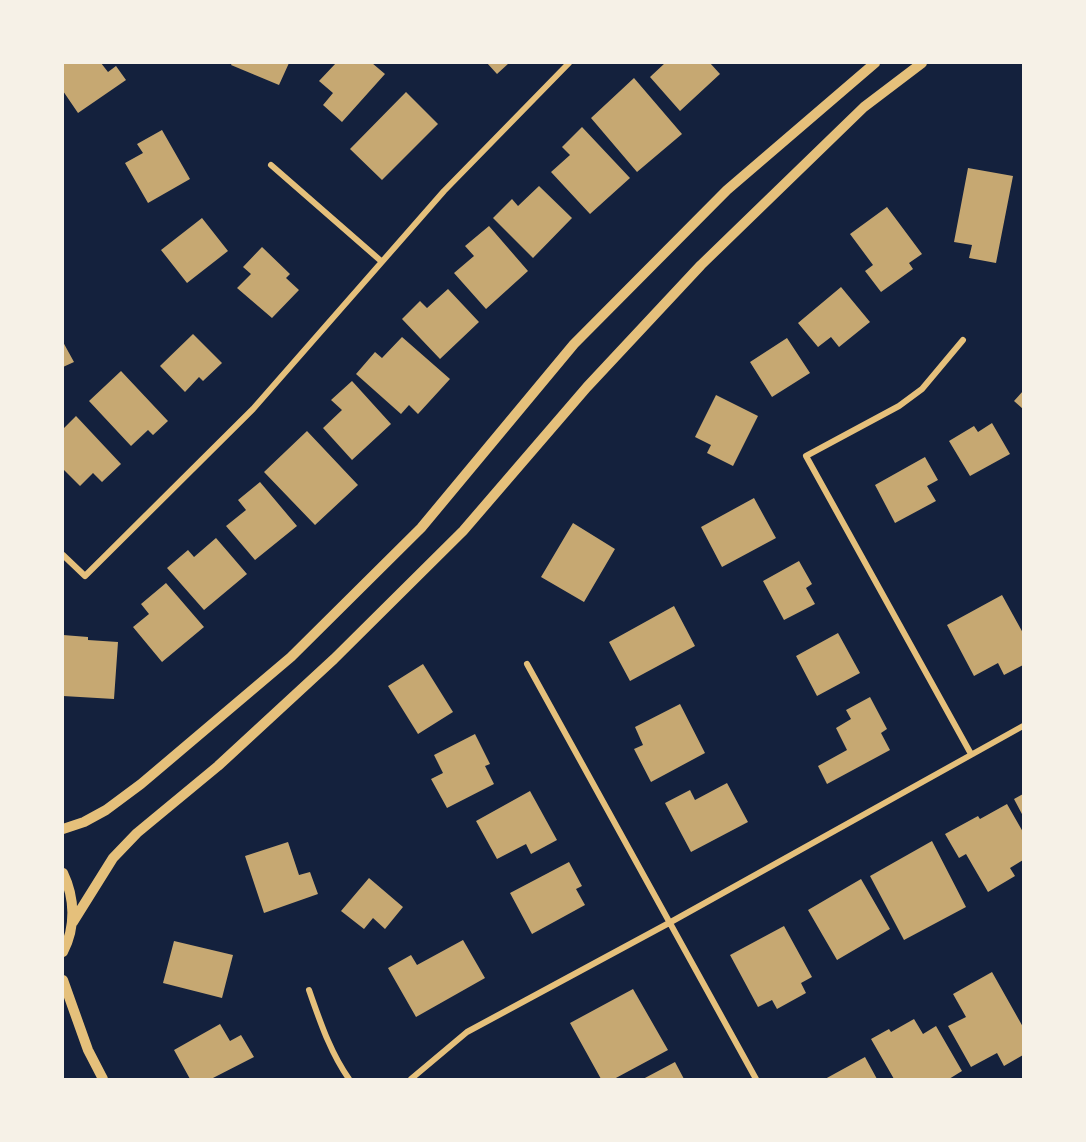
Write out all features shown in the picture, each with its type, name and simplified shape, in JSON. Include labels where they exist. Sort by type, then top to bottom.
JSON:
[{"type":"street","points":[[63,555],[85,576],[253,409],[451,183],[569,63]]},
{"type":"street","points":[[63,829],[84,822],[106,810],[141,784],[291,657],[420,528],[574,344],[727,190],[874,63]]},
{"type":"street","points":[[73,922],[113,858],[136,833],[218,766],[334,659],[464,531],[587,387],[701,265],[864,107],[922,63]]},
{"type":"street","points":[[271,165],[381,261]]},
{"type":"street","points":[[963,340],[922,389],[899,406],[806,456],[971,754]]},
{"type":"street","points":[[527,664],[756,1079]]},
{"type":"street","points":[[411,1079],[467,1032],[669,923],[1023,726]]},
{"type":"street","points":[[63,873],[72,898],[73,922],[68,943],[63,952]]},
{"type":"street","points":[[63,980],[88,1050],[103,1079]]},
{"type":"street","points":[[309,990],[327,1039],[339,1065],[349,1079]]},
{"type":"building","points":[[63,63],[101,63],[108,72],[116,66],[126,80],[78,113],[63,91]]},
{"type":"building","points":[[232,63],[289,63],[279,85],[231,65]]},
{"type":"building","points":[[336,63],[372,63],[385,74],[342,122],[323,105],[333,93],[319,81]]},
{"type":"building","points":[[487,63],[509,63],[497,74]]},
{"type":"building","points":[[665,63],[710,63],[720,74],[680,111],[650,77]]},
{"type":"building","points":[[634,78],[682,134],[637,172],[591,118]]},
{"type":"building","points":[[406,92],[438,124],[382,180],[350,149]]},
{"type":"building","points":[[582,127],[630,178],[590,214],[551,172],[570,155],[562,147]]},
{"type":"building","points":[[162,130],[190,179],[148,203],[125,163],[143,153],[137,144]]},
{"type":"building","points":[[968,168],[1013,176],[996,263],[969,258],[972,245],[954,242]]},
{"type":"building","points":[[539,186],[572,218],[533,258],[493,218],[512,199],[518,206]]},
{"type":"building","points":[[887,207],[922,254],[909,263],[913,269],[881,292],[865,271],[873,265],[850,234]]},
{"type":"building","points":[[202,218],[228,251],[187,283],[161,250]]},
{"type":"building","points":[[489,226],[528,271],[486,309],[454,273],[474,256],[465,246]]},
{"type":"building","points":[[262,247],[290,274],[286,278],[299,290],[272,318],[237,288],[251,274],[243,267]]},
{"type":"building","points":[[841,287],[870,322],[839,347],[831,337],[818,347],[798,323]]},
{"type":"building","points":[[448,289],[479,322],[440,359],[402,319],[420,301],[427,308]]},
{"type":"building","points":[[193,334],[222,363],[203,381],[199,377],[185,392],[160,366]]},
{"type":"building","points":[[402,337],[450,379],[418,414],[409,405],[401,414],[356,374],[375,352],[382,358]]},
{"type":"building","points":[[787,338],[810,373],[772,397],[750,362]]},
{"type":"building","points":[[63,342],[74,362],[63,367]]},
{"type":"building","points":[[121,371],[168,421],[153,435],[148,430],[131,446],[89,401]]},
{"type":"building","points":[[352,381],[391,424],[352,460],[323,428],[342,410],[331,400]]},
{"type":"building","points":[[1023,391],[1023,409],[1014,401]]},
{"type":"building","points":[[716,395],[758,416],[733,466],[707,453],[711,445],[695,437]]},
{"type":"building","points":[[76,416],[121,464],[102,482],[93,473],[80,486],[63,469],[63,429]]},
{"type":"building","points":[[992,423],[1010,454],[970,476],[949,441],[974,426],[978,432]]},
{"type":"building","points":[[307,431],[358,485],[315,525],[264,472]]},
{"type":"building","points":[[925,457],[938,480],[927,486],[936,501],[895,523],[875,485]]},
{"type":"building","points":[[260,482],[297,526],[255,560],[226,526],[246,510],[238,500]]},
{"type":"building","points":[[754,498],[776,538],[722,567],[701,527]]},
{"type":"building","points":[[573,523],[615,549],[584,602],[541,577]]},
{"type":"building","points":[[216,538],[247,574],[204,610],[167,568],[188,550],[194,557]]},
{"type":"building","points":[[799,561],[812,584],[806,588],[815,604],[784,620],[763,581]]},
{"type":"building","points":[[166,583],[204,627],[162,662],[133,627],[149,614],[141,604]]},
{"type":"building","points":[[1002,595],[1023,633],[1023,665],[1004,675],[998,663],[974,676],[947,625]]},
{"type":"building","points":[[674,606],[695,646],[630,681],[609,642]]},
{"type":"building","points":[[838,633],[860,673],[817,696],[796,656]]},
{"type":"building","points":[[63,635],[88,637],[88,640],[118,642],[114,699],[63,696]]},
{"type":"building","points":[[423,664],[453,712],[418,734],[388,686]]},
{"type":"building","points":[[870,697],[887,729],[881,733],[890,750],[827,784],[818,766],[847,750],[836,728],[851,719],[846,710]]},
{"type":"building","points":[[680,704],[705,753],[651,782],[634,749],[643,745],[635,727]]},
{"type":"building","points":[[475,734],[490,764],[485,766],[494,784],[447,808],[431,779],[443,773],[434,755]]},
{"type":"building","points":[[727,783],[748,822],[691,852],[665,803],[690,790],[695,800]]},
{"type":"building","points":[[530,791],[557,840],[531,854],[526,844],[497,859],[476,821]]},
{"type":"building","points":[[1023,794],[1023,816],[1014,799]]},
{"type":"building","points":[[1007,804],[1023,832],[1023,860],[1010,868],[1015,876],[988,892],[966,854],[959,858],[945,834],[978,816],[980,819]]},
{"type":"building","points":[[932,841],[966,907],[904,940],[870,876]]},
{"type":"building","points":[[288,842],[299,875],[310,872],[318,894],[264,913],[245,856]]},
{"type":"building","points":[[569,862],[582,886],[576,889],[585,905],[532,934],[510,893]]},
{"type":"building","points":[[369,878],[403,907],[385,929],[373,918],[364,929],[341,911]]},
{"type":"building","points":[[861,879],[890,929],[837,960],[808,910]]},
{"type":"building","points":[[784,926],[812,977],[801,983],[806,993],[777,1009],[772,1000],[758,1007],[730,955]]},
{"type":"building","points":[[463,940],[485,978],[416,1017],[388,968],[411,955],[417,965]]},
{"type":"building","points":[[174,941],[233,955],[222,998],[163,983]]},
{"type":"building","points":[[992,972],[1023,1027],[1023,1055],[1004,1066],[997,1053],[971,1067],[948,1026],[966,1017],[953,994]]},
{"type":"building","points":[[633,989],[668,1050],[614,1079],[601,1079],[570,1023]]},
{"type":"building","points":[[914,1019],[923,1034],[936,1026],[962,1071],[949,1079],[894,1079],[871,1039],[889,1029],[891,1032]]},
{"type":"building","points":[[220,1024],[230,1041],[241,1035],[254,1057],[211,1079],[190,1079],[174,1050]]},
{"type":"building","points":[[865,1057],[877,1079],[825,1079]]},
{"type":"building","points":[[675,1062],[684,1079],[643,1079]]}]
